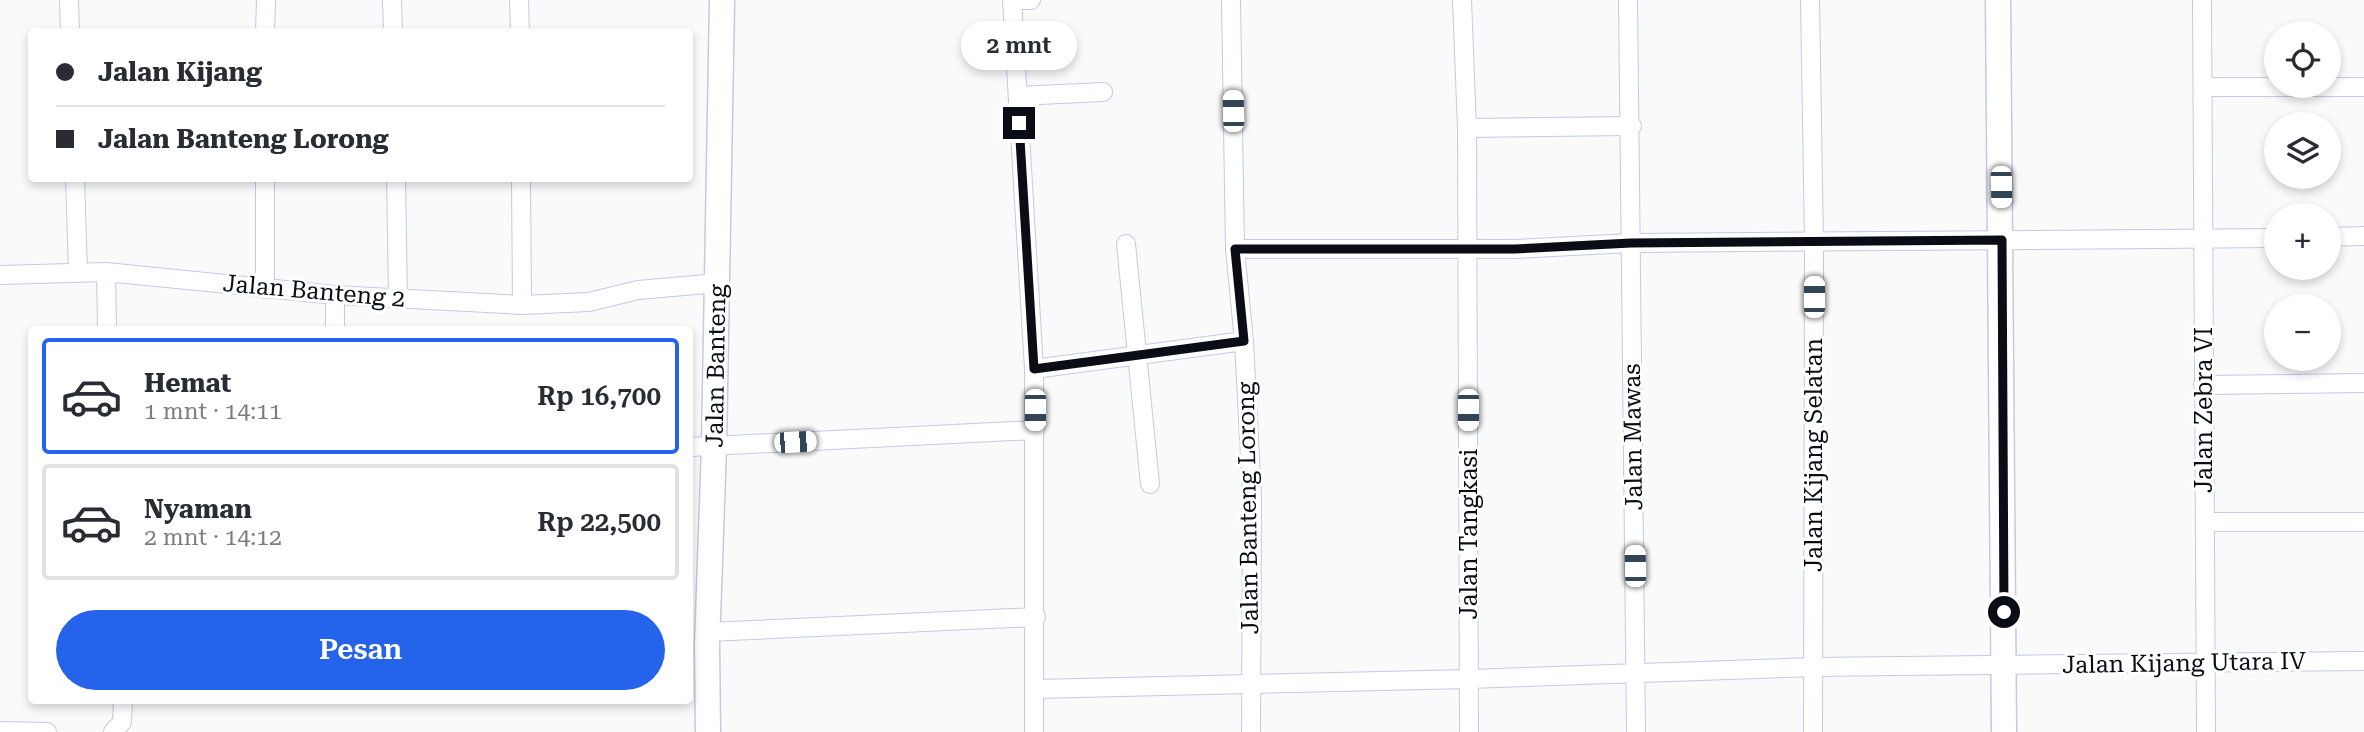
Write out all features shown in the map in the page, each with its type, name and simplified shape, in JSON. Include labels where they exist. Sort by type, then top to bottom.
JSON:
[{"type":"street","points":[[69,0],[70,28]]},
{"type":"street","points":[[265,0],[265,28]]},
{"type":"street","points":[[392,0],[393,28]]},
{"type":"street","points":[[519,0],[520,28]]},
{"type":"street","name":"Jalan Banteng","points":[[708,732],[702,641],[715,447],[722,0]]},
{"type":"street","points":[[1031,0],[1012,0],[1034,369],[1034,732]]},
{"type":"street","name":"Jalan Banteng Lorong","points":[[1231,0],[1235,249],[1244,341],[1252,497],[1251,732]]},
{"type":"street","name":"Jalan Tangkasi","points":[[1462,0],[1467,128],[1469,732]]},
{"type":"street","name":"Jalan Mawas","points":[[1629,0],[1636,732]]},
{"type":"street","name":"Jalan Kijang Selatan","points":[[1810,0],[1814,244],[1813,732]]},
{"type":"street","points":[[1998,0],[2004,732]]},
{"type":"street","name":"Jalan Zebra VI","points":[[2202,0],[2206,732]]},
{"type":"street","points":[[2204,87],[2364,87]]},
{"type":"street","points":[[1018,96],[1103,92]]},
{"type":"street","points":[[1467,128],[1632,126]]},
{"type":"street","points":[[75,182],[78,271]]},
{"type":"street","points":[[265,182],[265,289]]},
{"type":"street","points":[[396,182],[398,299]]},
{"type":"street","points":[[521,182],[522,305]]},
{"type":"street","points":[[2341,237],[2364,236]]},
{"type":"street","points":[[1235,249],[1515,249],[1631,243],[1814,244],[2264,238]]},
{"type":"street","points":[[1126,244],[1135,357],[1150,484]]},
{"type":"street","points":[[106,272],[107,326]]},
{"type":"street","name":"Jalan Banteng 2","points":[[0,275],[106,272],[335,295],[522,305],[589,302],[638,290],[718,283]]},
{"type":"street","points":[[335,295],[335,326]]},
{"type":"street","points":[[1034,369],[1244,341]]},
{"type":"street","points":[[2203,385],[2364,383]]},
{"type":"street","points":[[693,447],[1035,430]]},
{"type":"street","points":[[2205,522],[2364,522]]},
{"type":"street","points":[[702,641],[1035,617]]},
{"type":"street","name":"Jalan Kijang Utara IV","points":[[2004,666],[2364,661]]},
{"type":"street","points":[[1035,689],[1469,679],[1813,667],[2004,666]]},
{"type":"street","points":[[113,732],[122,722],[122,704]]},
{"type":"street","points":[[0,731],[47,732]]},
{"type":"route","points":[[1019,123],[1034,369],[1244,341],[1235,249],[1515,249],[1631,243],[1814,244],[2002,240],[2004,612]]}]
